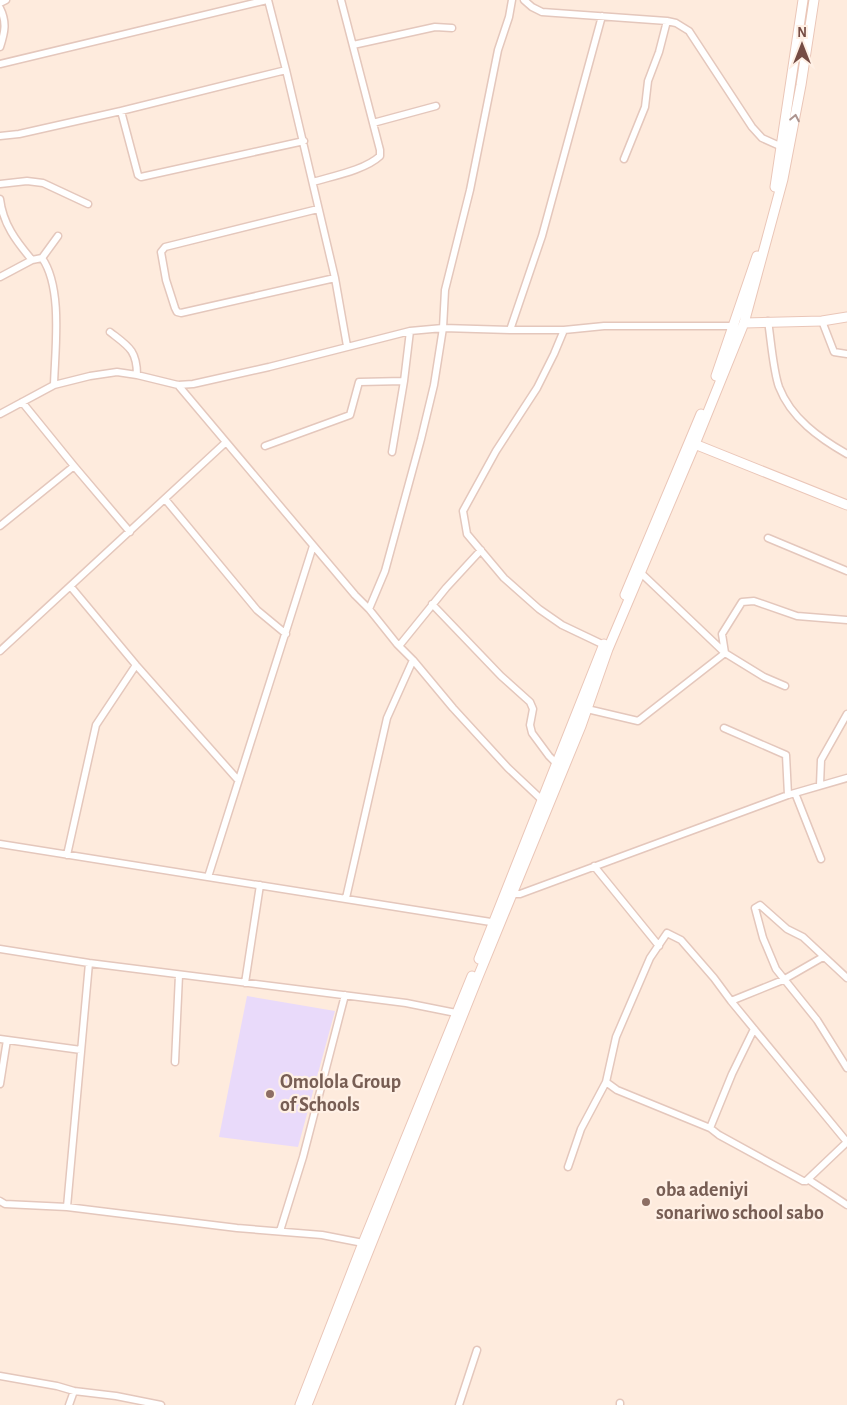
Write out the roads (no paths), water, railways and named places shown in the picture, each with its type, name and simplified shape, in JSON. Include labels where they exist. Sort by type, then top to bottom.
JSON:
[{"type":"main road","points":[[300,1405],[362,1243],[456,1013],[497,923],[513,894],[587,710],[608,650],[641,573],[692,443],[760,245],[777,178],[804,0]]},
{"type":"main road","points":[[307,1405],[497,923],[542,800],[604,645],[744,322],[783,179],[801,85],[814,0]]},
{"type":"main road","points":[[744,322],[822,321],[847,317]]},
{"type":"main road","points":[[692,443],[847,505]]},
{"type":"street","points":[[0,3],[6,0]]},
{"type":"street","points":[[0,64],[268,0],[304,141],[335,278],[347,346]]},
{"type":"street","points":[[313,182],[348,172],[376,160],[380,156],[341,0]]},
{"type":"street","points":[[369,609],[385,571],[434,385],[445,290],[470,190],[498,50],[509,17],[512,0]]},
{"type":"street","points":[[524,0],[532,8],[542,12],[676,23],[689,31],[752,127],[762,138],[782,147]]},
{"type":"street","points":[[0,8],[5,32],[0,46]]},
{"type":"street","points":[[510,330],[542,236],[602,16]]},
{"type":"street","points":[[624,160],[645,107],[648,81],[659,52],[667,21]]},
{"type":"street","points":[[353,45],[435,27],[452,28]]},
{"type":"street","points":[[0,136],[20,134],[121,111],[286,70]]},
{"type":"street","points":[[373,123],[436,106]]},
{"type":"street","points":[[121,111],[138,175],[141,177],[304,141]]},
{"type":"street","points":[[0,184],[27,181],[43,183],[88,204]]},
{"type":"street","points":[[0,199],[15,241],[32,260]]},
{"type":"street","points":[[318,209],[165,247],[161,252],[166,280],[175,308],[177,312],[181,313],[335,278]]},
{"type":"street","points":[[0,277],[32,260],[42,258],[58,236]]},
{"type":"street","points":[[42,258],[50,270],[56,312],[54,385]]},
{"type":"street","points":[[822,321],[834,352],[847,354]]},
{"type":"street","points":[[768,322],[779,386],[790,408],[795,416],[804,424],[847,454]]},
{"type":"street","points":[[0,414],[54,385],[104,373],[116,372],[137,375],[178,385],[218,379],[410,331],[442,328],[564,330],[604,326],[733,326]]},
{"type":"street","points":[[564,330],[537,388],[496,450],[462,511],[467,534],[504,578],[539,609],[562,624],[604,645]]},
{"type":"street","points":[[392,452],[410,331]]},
{"type":"street","points":[[110,332],[130,348],[134,354],[137,362],[137,375]]},
{"type":"street","points":[[265,446],[350,415],[359,382],[404,381]]},
{"type":"street","points":[[178,385],[225,443],[453,708],[508,768],[542,800]]},
{"type":"street","points":[[22,402],[130,532]]},
{"type":"street","points":[[0,651],[225,443]]},
{"type":"street","points":[[0,526],[74,466]]},
{"type":"street","points":[[165,499],[257,610],[286,634]]},
{"type":"street","points":[[768,538],[847,571]]},
{"type":"street","points":[[208,877],[313,546]]},
{"type":"street","points":[[399,646],[432,604],[481,550]]},
{"type":"street","points":[[641,573],[725,653],[764,677],[784,686]]},
{"type":"street","points":[[70,587],[238,780]]},
{"type":"street","points":[[725,653],[722,634],[742,602],[754,601],[797,616],[847,620]]},
{"type":"street","points":[[432,604],[501,676],[530,702],[533,708],[530,726],[532,733],[557,764]]},
{"type":"street","points":[[587,710],[638,721],[725,653]]},
{"type":"street","points":[[346,898],[387,718],[413,660]]},
{"type":"street","points":[[67,855],[96,725],[136,665]]},
{"type":"street","points":[[820,785],[821,760],[847,714]]},
{"type":"street","points":[[724,728],[786,755],[788,795]]},
{"type":"street","points":[[513,894],[520,894],[788,795],[847,778]]},
{"type":"street","points":[[795,793],[821,859]]},
{"type":"street","points":[[0,844],[497,923]]},
{"type":"street","points":[[594,866],[659,946]]},
{"type":"street","points":[[245,983],[260,885]]},
{"type":"street","points":[[847,978],[803,937],[787,928],[760,905],[755,908],[763,938],[776,969],[817,1020],[847,1068]]},
{"type":"street","points":[[568,1167],[581,1129],[606,1082],[616,1037],[650,958],[667,933],[681,940],[714,978],[731,1002],[847,1142],[806,1181]]},
{"type":"street","points":[[0,949],[89,964],[406,1003],[456,1013]]},
{"type":"street","points":[[731,1002],[783,980],[824,957]]},
{"type":"street","points":[[66,1207],[89,964]]},
{"type":"street","points":[[176,1062],[179,975]]},
{"type":"street","points":[[280,1231],[303,1156],[345,995]]},
{"type":"street","points":[[710,1128],[732,1074],[754,1029]]},
{"type":"street","points":[[0,1039],[81,1050]]},
{"type":"street","points":[[0,1084],[8,1040]]},
{"type":"street","points":[[606,1082],[617,1090],[710,1128],[719,1135],[803,1181],[809,1180],[847,1205]]},
{"type":"street","points":[[0,1201],[5,1204],[66,1207],[140,1217],[322,1235],[362,1243]]},
{"type":"street","points":[[459,1405],[477,1350]]},
{"type":"street","points":[[0,1376],[57,1386],[74,1391],[116,1396],[161,1405]]},
{"type":"street","points":[[69,1405],[74,1391]]},
{"type":"place","name":"Omolola Group of Schools","points":[[270,1094]]},
{"type":"place","name":"oba adeniyi sonariwo school sabo","points":[[646,1202]]}]
